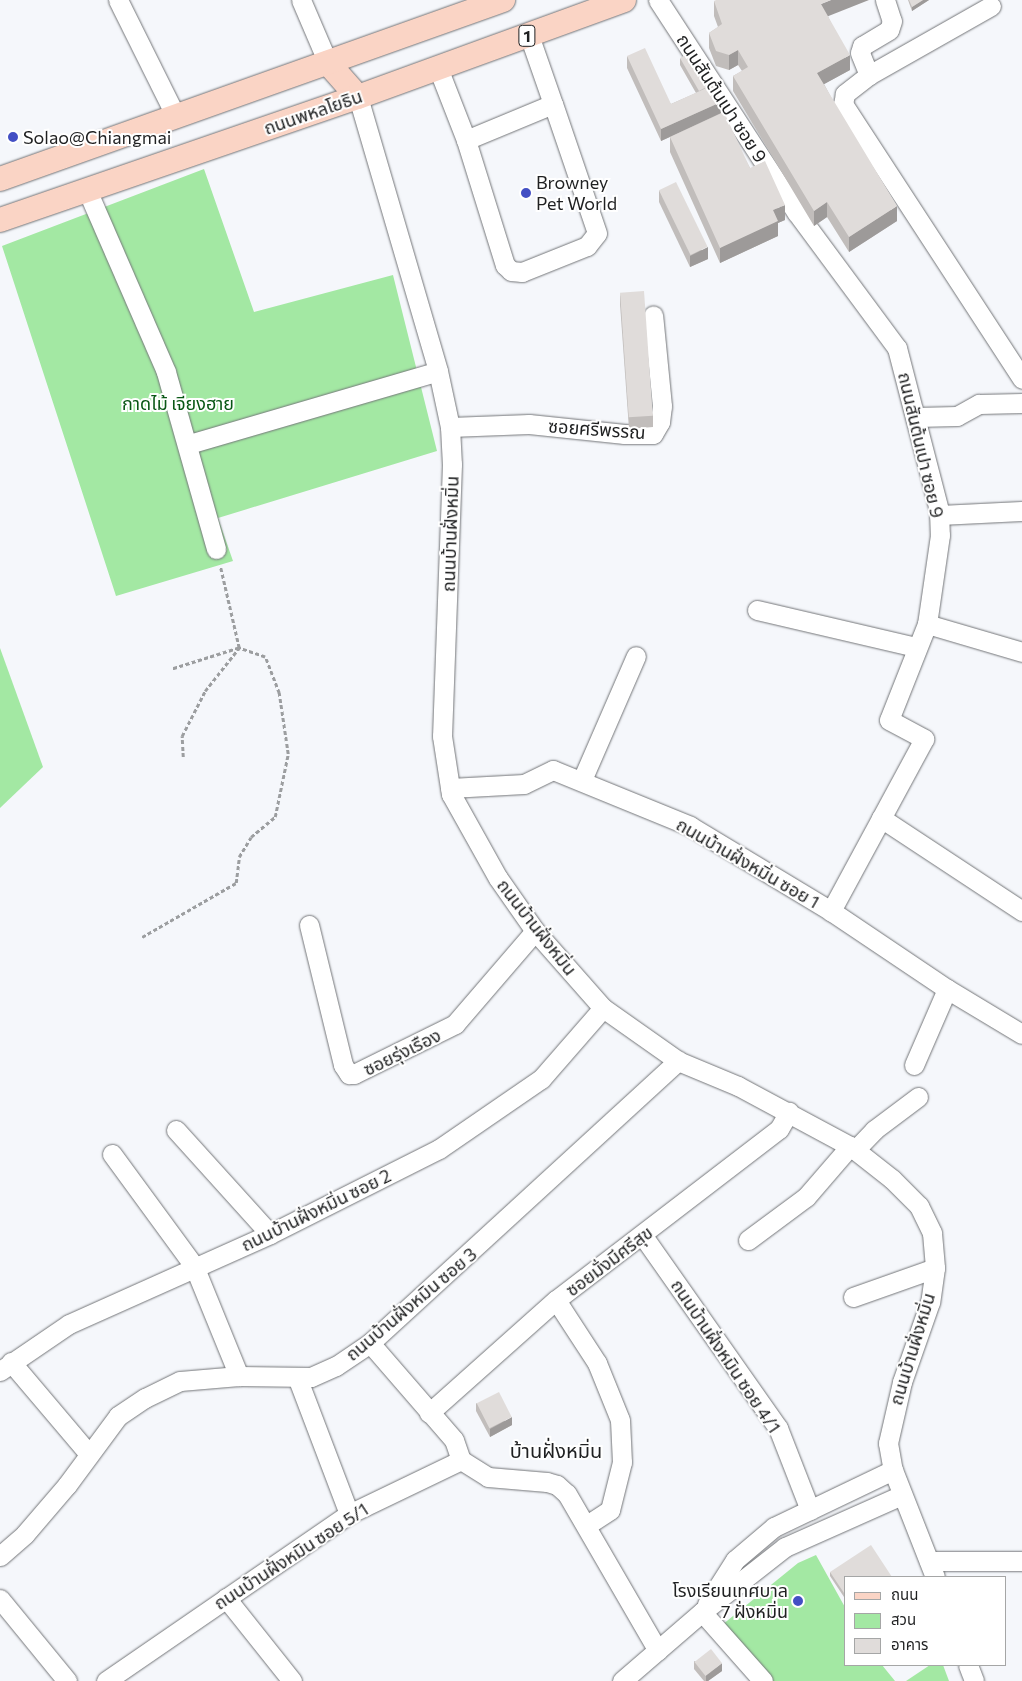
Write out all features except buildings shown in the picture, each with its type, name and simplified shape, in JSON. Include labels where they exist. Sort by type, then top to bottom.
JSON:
[{"type":"main road","points":[[0,179],[503,0]]},
{"type":"main road","name":"ถนนพหลโยธิน","points":[[0,220],[358,97],[624,0]]},
{"type":"main road","points":[[328,63],[358,97]]},
{"type":"street","points":[[118,0],[176,117]]},
{"type":"street","points":[[301,0],[328,63]]},
{"type":"street","name":"ถนนสันต้นเปา ซอย 9","points":[[658,0],[797,213],[889,334],[903,367],[939,515],[940,535],[927,624],[916,647],[889,720],[924,739],[831,911]]},
{"type":"street","points":[[869,75],[860,53],[862,46],[889,30],[892,21],[885,0]]},
{"type":"street","points":[[991,6],[869,75],[845,94],[843,104],[1022,379]]},
{"type":"street","points":[[438,68],[466,140],[505,265],[511,271],[522,272],[587,246],[597,233],[529,35]]},
{"type":"street","name":"ถนนบ้านฝั่งหมิ่น","points":[[358,97],[438,371],[450,427],[452,464],[442,736],[450,788],[461,816],[535,931],[603,1008],[678,1061],[789,1112],[852,1148],[892,1179],[919,1206],[932,1233],[935,1268],[918,1343],[892,1415],[888,1444],[893,1470],[932,1569]]},
{"type":"street","points":[[466,140],[553,104]]},
{"type":"street","points":[[88,190],[166,372],[189,444],[216,549]]},
{"type":"street","name":"ซอยศรีพรรณ","points":[[450,427],[529,424],[624,434],[653,434],[660,422],[662,406],[653,315]]},
{"type":"street","points":[[189,444],[438,371]]},
{"type":"street","points":[[916,417],[957,416],[979,404],[1022,403]]},
{"type":"street","points":[[939,515],[1022,511]]},
{"type":"street","points":[[757,610],[916,647]]},
{"type":"street","points":[[927,624],[1022,652]]},
{"type":"street","points":[[582,780],[636,656]]},
{"type":"street","name":"ถนนบ้านฝั่งหมิ่น ซอย 1","points":[[450,788],[524,784],[553,770],[582,780],[706,834],[831,911],[947,989],[1022,1034]]},
{"type":"street","points":[[881,818],[1022,912]]},
{"type":"street","name":"ซอยรุ่งเรือง","points":[[309,925],[343,1065],[349,1074],[354,1074],[455,1024],[535,931]]},
{"type":"street","points":[[914,1065],[947,989]]},
{"type":"street","name":"ถนนบ้านฝั่งหมิ่น ซอย 2","points":[[6,1367],[69,1324],[194,1266],[270,1234],[453,1141],[545,1076],[603,1008]]},
{"type":"street","name":"ถนนบ้านฝั่งหมิน ซอย 3","points":[[0,1556],[25,1534],[118,1416],[145,1398],[180,1380],[239,1376],[311,1377],[336,1366],[370,1344],[678,1061]]},
{"type":"street","points":[[748,1240],[806,1197],[852,1148],[918,1097]]},
{"type":"street","name":"ซอยมั่งมีศรีสุข","points":[[429,1413],[556,1300],[643,1236],[779,1129],[789,1112]]},
{"type":"street","points":[[176,1130],[270,1234]]},
{"type":"street","points":[[112,1154],[194,1266],[239,1376]]},
{"type":"street","name":"ถนนบ้านฝั่งหมิน ซอย 4/1","points":[[643,1236],[778,1428],[810,1510]]},
{"type":"street","points":[[853,1297],[935,1268]]},
{"type":"street","points":[[556,1300],[597,1363],[620,1420],[622,1462],[610,1510],[587,1525]]},
{"type":"street","points":[[370,1344],[454,1440],[461,1460],[488,1477],[557,1485],[567,1494],[587,1525],[658,1651]]},
{"type":"street","points":[[6,1367],[89,1454]]},
{"type":"street","points":[[297,1377],[349,1514]]},
{"type":"street","name":"ถนนบ้านฝั่งหมิน ซอย 5/1","points":[[106,1681],[349,1514],[461,1460]]},
{"type":"street","points":[[702,1612],[734,1560],[774,1528],[893,1470]]},
{"type":"street","points":[[623,1681],[702,1612],[785,1547],[902,1495]]},
{"type":"street","points":[[932,1569],[1022,1561]]},
{"type":"street","points":[[226,1598],[292,1681]]},
{"type":"street","points":[[0,1600],[67,1681]]},
{"type":"street","points":[[702,1612],[763,1681]]},
{"type":"street","points":[[968,1666],[974,1681]]},
{"type":"path","points":[[216,549],[239,648]]},
{"type":"path","points":[[183,757],[182,736],[205,691],[239,648]]},
{"type":"path","points":[[142,936],[236,883],[240,857],[250,837],[276,817],[288,754],[278,693],[265,657],[239,648],[172,668]]},
{"type":"green space","name":"กาดไม้ เจียงฮาย","points":[[204,169],[254,312],[393,275],[437,451],[218,518],[233,561],[116,596],[2,246]]},
{"type":"green space","points":[[0,648],[43,767],[0,808]]},
{"type":"green space","points":[[816,1555],[844,1605],[844,1666],[883,1666],[895,1681],[769,1681],[722,1625],[798,1563]]},
{"type":"green space","points":[[928,1666],[943,1666],[949,1681],[906,1681]]},
{"type":"place","name":"Solao@Chiangmai","points":[[13,137]]},
{"type":"place","name":"Browney Pet World","points":[[526,193]]},
{"type":"place","name":"โรงเรียนเทศบาล 7 ฝั่งหมิ่น","points":[[798,1601]]},
{"type":"district","name":"บ้านฝั่งหมิ่น","points":[[556,1450]]}]
